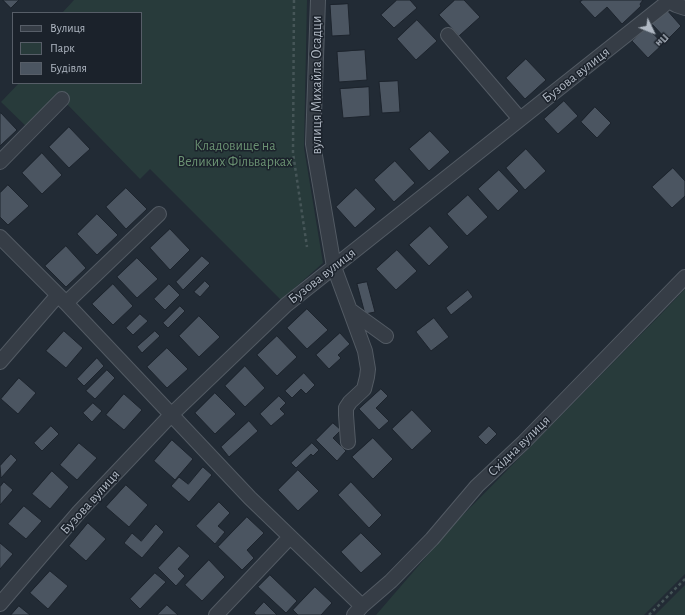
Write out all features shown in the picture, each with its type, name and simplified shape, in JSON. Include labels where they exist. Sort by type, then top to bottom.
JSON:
[{"type":"street","name":"вулиця Михайла Осадци","points":[[318,0],[313,144],[334,267],[365,350],[368,370],[364,389],[350,402],[346,408],[348,442]]},
{"type":"street","name":"Бузова вулиця","points":[[0,604],[79,512],[171,415],[286,305],[668,0],[685,8]]},
{"type":"street","points":[[448,35],[520,119]]},
{"type":"street","points":[[0,162],[62,99]]},
{"type":"street","points":[[0,362],[62,299],[159,214]]},
{"type":"street","points":[[0,237],[62,299],[358,610]]},
{"type":"street","name":"Східна вулиця","points":[[358,610],[391,581],[432,539],[477,486],[524,442],[685,277]]},
{"type":"street","points":[[350,310],[386,336]]},
{"type":"street","points":[[216,615],[290,537]]},
{"type":"path","points":[[294,0],[293,153],[307,247]]},
{"type":"path","points":[[649,615],[685,579]]},
{"type":"green space","name":"Кладовище на Великих Фільварках","points":[[74,0],[307,0],[304,148],[323,263],[281,300],[150,169],[140,179],[65,102],[32,132],[1,102],[18,84],[142,84],[142,12],[63,12]]},
{"type":"green space","points":[[685,289],[685,574],[644,615],[376,615],[457,521]]},
{"type":"green space","points":[[685,585],[685,615],[655,615]]},
{"type":"building","points":[[3,0],[19,0],[11,8]]},
{"type":"building","points":[[397,0],[410,0],[417,8],[394,28],[381,15]]},
{"type":"building","points":[[455,0],[464,0],[480,17],[459,36],[439,15]]},
{"type":"building","points":[[583,0],[643,0],[640,4],[641,6],[622,24],[607,7],[595,18],[580,2]]},
{"type":"building","points":[[348,4],[350,35],[332,36],[330,5]]},
{"type":"building","points":[[666,9],[681,26],[667,40],[651,23]]},
{"type":"building","points":[[417,20],[437,41],[416,60],[397,39]]},
{"type":"building","points":[[647,27],[663,44],[648,58],[632,41]]},
{"type":"building","points":[[365,50],[367,80],[339,82],[337,52]]},
{"type":"building","points":[[526,59],[546,80],[525,99],[506,78]]},
{"type":"building","points":[[398,81],[400,112],[382,113],[379,82]]},
{"type":"building","points":[[369,87],[370,116],[343,118],[340,89]]},
{"type":"building","points":[[564,101],[578,116],[558,134],[544,119]]},
{"type":"building","points":[[595,107],[611,123],[597,138],[581,122]]},
{"type":"building","points":[[1,113],[17,130],[0,146],[0,114]]},
{"type":"building","points":[[69,127],[90,149],[69,168],[49,147]]},
{"type":"building","points":[[430,131],[450,152],[429,171],[409,149]]},
{"type":"building","points":[[526,149],[546,171],[525,190],[506,168]]},
{"type":"building","points":[[42,153],[62,175],[42,194],[22,173]]},
{"type":"building","points":[[395,161],[415,183],[394,202],[374,180]]},
{"type":"building","points":[[673,168],[685,181],[685,196],[672,208],[652,187]]},
{"type":"building","points":[[499,170],[519,191],[498,211],[478,189]]},
{"type":"building","points":[[8,185],[29,206],[8,225],[0,217],[0,193]]},
{"type":"building","points":[[126,188],[147,209],[126,229],[106,207]]},
{"type":"building","points":[[356,188],[376,209],[355,228],[336,207]]},
{"type":"building","points":[[468,195],[488,217],[467,236],[447,214]]},
{"type":"building","points":[[97,214],[118,235],[97,255],[77,234]]},
{"type":"building","points":[[430,226],[449,247],[429,266],[409,245]]},
{"type":"building","points":[[170,229],[190,250],[170,270],[150,248]]},
{"type":"building","points":[[66,246],[86,268],[66,287],[45,266]]},
{"type":"building","points":[[397,250],[417,271],[396,290],[376,269]]},
{"type":"building","points":[[202,256],[210,263],[183,290],[176,282]]},
{"type":"building","points":[[137,258],[158,279],[137,298],[117,277]]},
{"type":"building","points":[[205,281],[210,286],[200,297],[194,292]]},
{"type":"building","points":[[367,282],[375,312],[365,314],[357,284]]},
{"type":"building","points":[[113,284],[133,306],[113,325],[92,304]]},
{"type":"building","points":[[169,284],[180,295],[165,310],[154,299]]},
{"type":"building","points":[[468,290],[473,297],[451,315],[446,308]]},
{"type":"building","points":[[180,306],[185,311],[168,328],[163,323]]},
{"type":"building","points":[[307,309],[328,330],[307,349],[287,328]]},
{"type":"building","points":[[140,314],[148,321],[133,335],[126,328]]},
{"type":"building","points":[[199,316],[220,337],[199,357],[179,336]]},
{"type":"building","points":[[434,318],[449,337],[431,351],[416,332]]},
{"type":"building","points":[[64,331],[83,348],[66,368],[46,351]]},
{"type":"building","points":[[155,331],[160,336],[142,353],[137,347]]},
{"type":"building","points":[[340,333],[350,344],[338,355],[341,358],[329,369],[316,355]]},
{"type":"building","points":[[277,336],[297,357],[277,376],[257,355]]},
{"type":"building","points":[[167,348],[188,369],[167,388],[147,367]]},
{"type":"building","points":[[97,358],[104,366],[84,386],[77,379]]},
{"type":"building","points":[[245,366],[265,388],[245,407],[225,386]]},
{"type":"building","points":[[107,370],[115,378],[95,399],[86,391]]},
{"type":"building","points":[[304,373],[315,385],[306,394],[301,389],[292,398],[285,391]]},
{"type":"building","points":[[19,378],[36,393],[18,414],[1,399]]},
{"type":"building","points":[[381,389],[388,396],[376,408],[389,421],[379,430],[359,409]]},
{"type":"building","points":[[215,393],[236,414],[215,434],[195,413]]},
{"type":"building","points":[[124,394],[142,410],[124,430],[106,415]]},
{"type":"building","points":[[279,396],[286,403],[280,409],[285,414],[271,426],[260,414]]},
{"type":"building","points":[[93,403],[102,411],[92,422],[83,413]]},
{"type":"building","points":[[412,410],[432,431],[412,450],[392,429]]},
{"type":"building","points":[[249,421],[258,431],[229,457],[221,447]]},
{"type":"building","points":[[333,423],[341,430],[333,438],[346,451],[337,461],[316,440]]},
{"type":"building","points":[[51,426],[59,434],[42,451],[34,443]]},
{"type":"building","points":[[489,426],[497,434],[486,445],[478,437]]},
{"type":"building","points":[[373,438],[393,459],[373,479],[352,457]]},
{"type":"building","points":[[172,440],[193,459],[175,480],[154,461]]},
{"type":"building","points":[[79,443],[97,458],[77,480],[60,465]]},
{"type":"building","points":[[312,443],[319,450],[313,456],[311,454],[296,468],[291,463]]},
{"type":"building","points":[[11,454],[17,460],[1,478],[0,466]]},
{"type":"building","points":[[203,467],[212,475],[189,502],[171,486],[179,477],[188,484]]},
{"type":"building","points":[[298,470],[319,491],[298,511],[278,490]]},
{"type":"building","points":[[52,471],[69,487],[50,509],[32,494]]},
{"type":"building","points":[[4,482],[13,490],[0,505],[0,487]]},
{"type":"building","points":[[351,482],[382,515],[369,528],[338,495]]},
{"type":"building","points":[[126,485],[148,505],[129,527],[106,507]]},
{"type":"building","points":[[219,502],[230,513],[218,526],[225,532],[215,544],[196,526]]},
{"type":"building","points":[[24,506],[42,521],[26,539],[8,524]]},
{"type":"building","points":[[247,517],[264,533],[247,550],[254,558],[242,570],[218,547]]},
{"type":"building","points":[[88,523],[106,539],[86,561],[69,546]]},
{"type":"building","points":[[156,524],[164,532],[142,558],[124,543],[132,533],[141,541]]},
{"type":"building","points":[[361,533],[382,554],[361,573],[341,552]]},
{"type":"building","points":[[0,543],[13,554],[0,569]]},
{"type":"building","points":[[179,546],[190,556],[178,569],[185,576],[176,586],[158,568]]},
{"type":"building","points":[[209,560],[225,577],[202,601],[185,585]]},
{"type":"building","points":[[50,571],[68,586],[48,609],[30,593]]},
{"type":"building","points":[[155,573],[166,582],[140,609],[130,599]]},
{"type":"building","points":[[270,575],[297,601],[286,613],[258,587]]},
{"type":"building","points":[[315,587],[332,603],[321,615],[298,615],[293,610]]},
{"type":"building","points":[[264,602],[277,615],[256,615],[254,613]]},
{"type":"building","points":[[167,605],[178,615],[157,615]]},
{"type":"building","points":[[19,606],[30,615],[11,615]]}]
